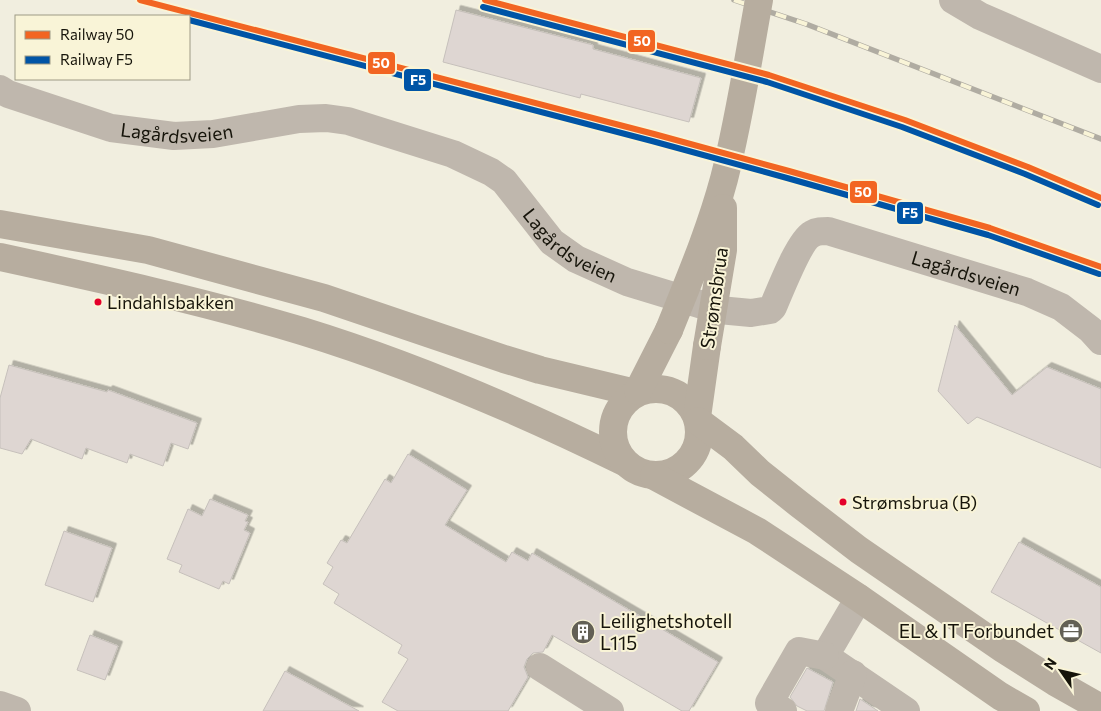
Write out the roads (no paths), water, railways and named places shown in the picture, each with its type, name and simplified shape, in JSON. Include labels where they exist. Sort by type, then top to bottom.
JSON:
[{"type":"main road","name":"Strømsbrua","points":[[637,392],[669,330],[703,245],[724,179],[759,0]]},
{"type":"main road","name":"Strømsbrua","points":[[698,419],[707,346],[723,250],[724,179]]},
{"type":"main road","points":[[0,224],[148,250],[324,298],[504,359],[637,392],[658,388],[677,394],[686,400],[698,419],[799,504],[859,550],[1003,649],[1054,682],[1101,708]]},
{"type":"main road","points":[[0,257],[120,283],[303,332],[380,357],[521,413],[624,462],[637,471],[654,476],[757,531],[859,598],[999,703],[1026,711]]},
{"type":"main road","points":[[624,462],[615,449],[612,432],[615,416],[623,402],[637,392]]},
{"type":"main road","points":[[654,476],[670,474],[684,466],[694,453],[699,437],[698,419]]},
{"type":"street","points":[[953,0],[980,16],[1101,69]]},
{"type":"street","name":"Lagårdsveien","points":[[0,89],[8,94],[111,128],[174,136],[213,134],[299,119],[326,118],[348,121],[453,154],[491,172],[504,180],[552,242],[576,260],[626,282],[719,310],[751,312],[770,310],[806,239],[820,231],[828,231],[1027,292],[1061,307],[1091,330],[1101,341]]},
{"type":"street","points":[[825,656],[859,598]]},
{"type":"street","points":[[783,711],[770,702],[799,651],[825,656],[906,711]]},
{"type":"street","points":[[540,667],[610,711]]},
{"type":"street","points":[[839,711],[853,674]]},
{"type":"street","points":[[0,705],[18,711]]},
{"type":"railway","points":[[734,0],[806,24],[1101,139]]},
{"type":"rail line","name":"50","points":[[140,0],[789,171],[990,228],[1101,267]]},
{"type":"rail line","name":"50","points":[[485,0],[769,75],[905,120],[1028,167],[1101,198]]},
{"type":"rail line","name":"F5","points":[[483,7],[767,82],[902,127],[1025,174],[1098,205]]},
{"type":"rail line","name":"F5","points":[[190,20],[787,178],[988,235],[1099,274]]},
{"type":"place","name":"Lindahlsbakken","points":[[98,302]]},
{"type":"place","name":"Strømsbrua (B)","points":[[843,502]]},
{"type":"place","name":"EL & IT Forbundet","points":[[1071,631]]},
{"type":"place","name":"Leilighetshotell L115","points":[[583,632]]}]
